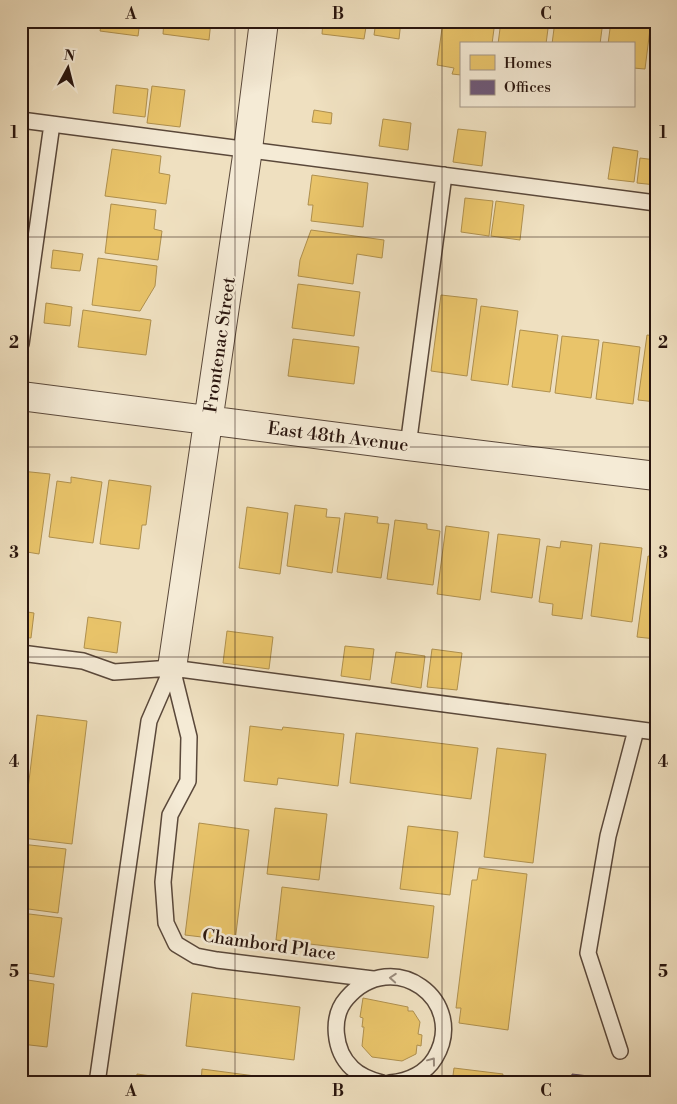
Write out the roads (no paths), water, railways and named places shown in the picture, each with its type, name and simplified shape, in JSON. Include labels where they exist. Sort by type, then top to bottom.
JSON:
[{"type":"street","name":"Frontenac Street","points":[[172,668],[248,149],[264,21]]},
{"type":"street","name":"East 48th Avenue","points":[[21,396],[656,476]]},
{"type":"lane","points":[[21,120],[656,203]]},
{"type":"lane","points":[[21,344],[52,124]]},
{"type":"lane","points":[[408,446],[444,175]]},
{"type":"lane","points":[[21,653],[83,660],[114,672],[172,668],[656,732]]},
{"type":"lane","points":[[97,1083],[149,721],[172,668]]},
{"type":"lane","name":"Chambord Place","points":[[172,668],[189,737],[188,781],[170,815],[163,882],[166,924],[176,944],[196,956],[217,960],[374,979]]},
{"type":"lane","points":[[620,1051],[588,953],[608,836],[636,730]]},
{"type":"lane","name":"Chambord Place","points":[[382,1083],[366,1078],[352,1068],[341,1053],[336,1035],[338,1017],[345,1000],[357,987],[374,979],[390,976],[407,979],[422,988],[434,1000],[442,1016],[443,1033],[440,1050],[431,1064],[418,1075],[402,1082],[390,1083]]}]
